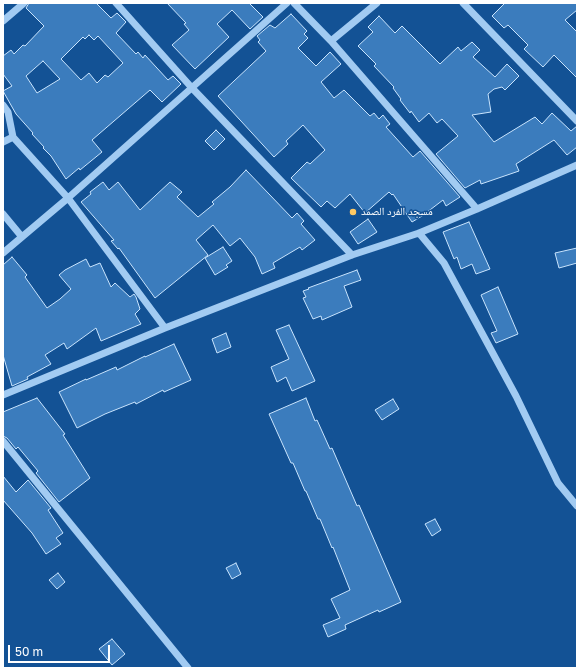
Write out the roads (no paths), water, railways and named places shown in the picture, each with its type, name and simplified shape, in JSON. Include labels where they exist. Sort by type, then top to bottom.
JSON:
[{"type":"street","points":[[3,21],[24,3]]},
{"type":"street","points":[[116,3],[192,88],[352,255]]},
{"type":"street","points":[[3,253],[68,198],[287,3]]},
{"type":"street","points":[[294,3],[331,41],[477,209]]},
{"type":"street","points":[[331,41],[377,3]]},
{"type":"street","points":[[463,3],[577,121]]},
{"type":"street","points":[[3,105],[8,112],[13,137],[68,198],[164,328]]},
{"type":"street","points":[[3,142],[13,137]]},
{"type":"street","points":[[3,395],[164,328],[352,255],[419,233],[577,165]]},
{"type":"street","points":[[3,214],[22,237]]},
{"type":"street","points":[[419,233],[444,264],[516,396],[558,483],[577,506]]},
{"type":"street","points":[[3,441],[188,668]]},
{"type":"place","name":"مسجد الفرد الصمد","points":[[353,212]]}]
